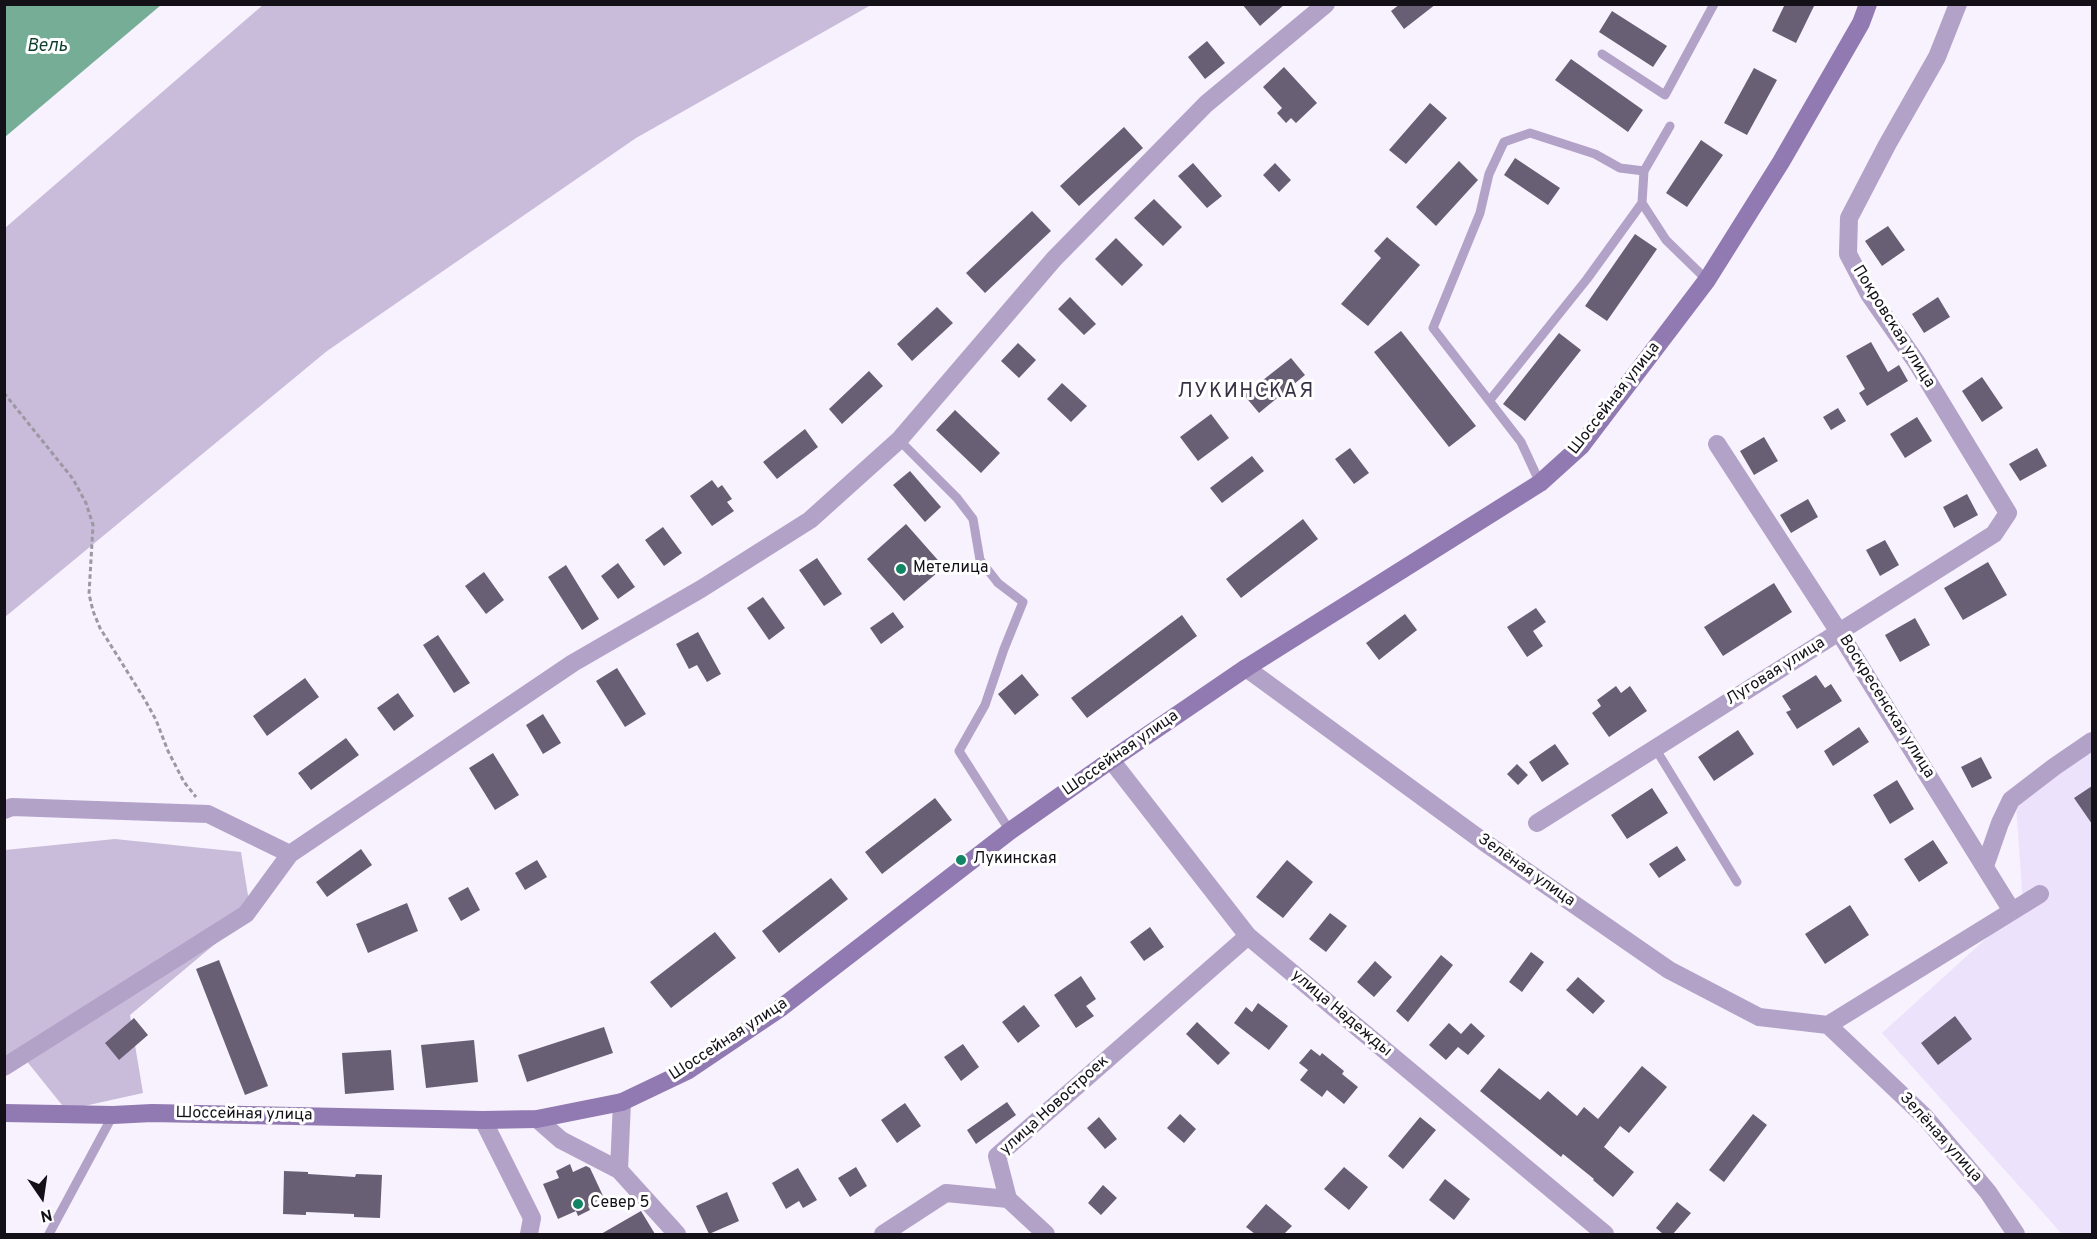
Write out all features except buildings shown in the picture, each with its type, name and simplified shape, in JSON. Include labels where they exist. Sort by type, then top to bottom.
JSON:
[{"type":"main road","name":"Шоссейная улица","points":[[4,1113],[537,1119],[622,1102],[687,1071],[782,1007],[1010,831],[1111,760],[1246,668],[1540,483],[1581,446],[1707,280],[1781,162],[1861,22],[1868,4]]},
{"type":"street","points":[[4,1067],[246,914],[290,854],[573,663],[701,589],[810,520],[899,440],[1054,259],[1206,104],[1326,4]]},
{"type":"street","name":"Покровская улица","points":[[1958,4],[1937,57],[1887,144],[1849,218],[1848,254],[1869,294],[1917,363],[2008,513]]},
{"type":"street","name":"Воскресенская улица","points":[[1717,444],[1839,632],[2013,911]]},
{"type":"street","name":"Луговая улица","points":[[1537,823],[1994,534],[2008,513]]},
{"type":"street","name":"Зелёная улица","points":[[1246,668],[1484,842],[1669,970],[1758,1017],[1828,1025],[1925,1117],[1988,1192],[2016,1234]]},
{"type":"street","points":[[1985,866],[2000,823],[2011,800],[2092,741]]},
{"type":"street","name":"улица Надежды","points":[[1111,760],[1248,936],[1605,1234]]},
{"type":"street","points":[[8,808],[208,814],[290,854]]},
{"type":"street","points":[[1828,1025],[2040,894]]},
{"type":"street","name":"улица Новостроек","points":[[1008,1199],[997,1156],[1248,936]]},
{"type":"street","points":[[619,1170],[622,1102]]},
{"type":"street","points":[[537,1119],[561,1140],[619,1170],[677,1234]]},
{"type":"street","points":[[483,1120],[532,1218],[529,1234]]},
{"type":"street","points":[[883,1234],[946,1193],[1008,1199],[1046,1234]]},
{"type":"lane","points":[[1602,54],[1665,95],[1714,4]]},
{"type":"lane","points":[[1490,400],[1587,279],[1642,203],[1644,171],[1670,126]]},
{"type":"lane","points":[[1540,483],[1521,442],[1433,328],[1480,213],[1489,174],[1504,142],[1530,133],[1595,154],[1620,168],[1644,171]]},
{"type":"lane","points":[[1642,203],[1666,240],[1707,280]]},
{"type":"lane","points":[[899,440],[957,498],[973,519],[980,560],[998,583],[1023,602],[985,705],[959,751],[1010,831]]},
{"type":"lane","points":[[1655,748],[1737,882]]},
{"type":"lane","points":[[49,1234],[113,1115]]},
{"type":"path","points":[[4,393],[73,479],[86,503],[93,525],[89,594],[93,611],[100,628],[156,720],[168,751],[184,782],[208,814]]},
{"type":"shaded area","points":[[264,4],[871,5],[636,138],[327,351],[5,617],[5,228]]},
{"type":"shaded area","points":[[2092,749],[2092,1234],[2062,1234],[1882,1033],[2023,905],[2016,804]]},
{"type":"shaded area","points":[[115,839],[241,852],[251,914],[130,1015],[143,1093],[66,1110],[17,1049],[5,1058],[5,850]]},
{"type":"water","name":"Вель","points":[[5,4],[161,4],[161,5],[5,137]]},
{"type":"place","name":"Метелица","points":[[901,569]]},
{"type":"place","name":"Лукинская","points":[[961,860]]},
{"type":"place","name":"Север 5","points":[[578,1204]]},
{"type":"district","name":"ЛУКИНСКАЯ","points":[[1246,393]]}]
